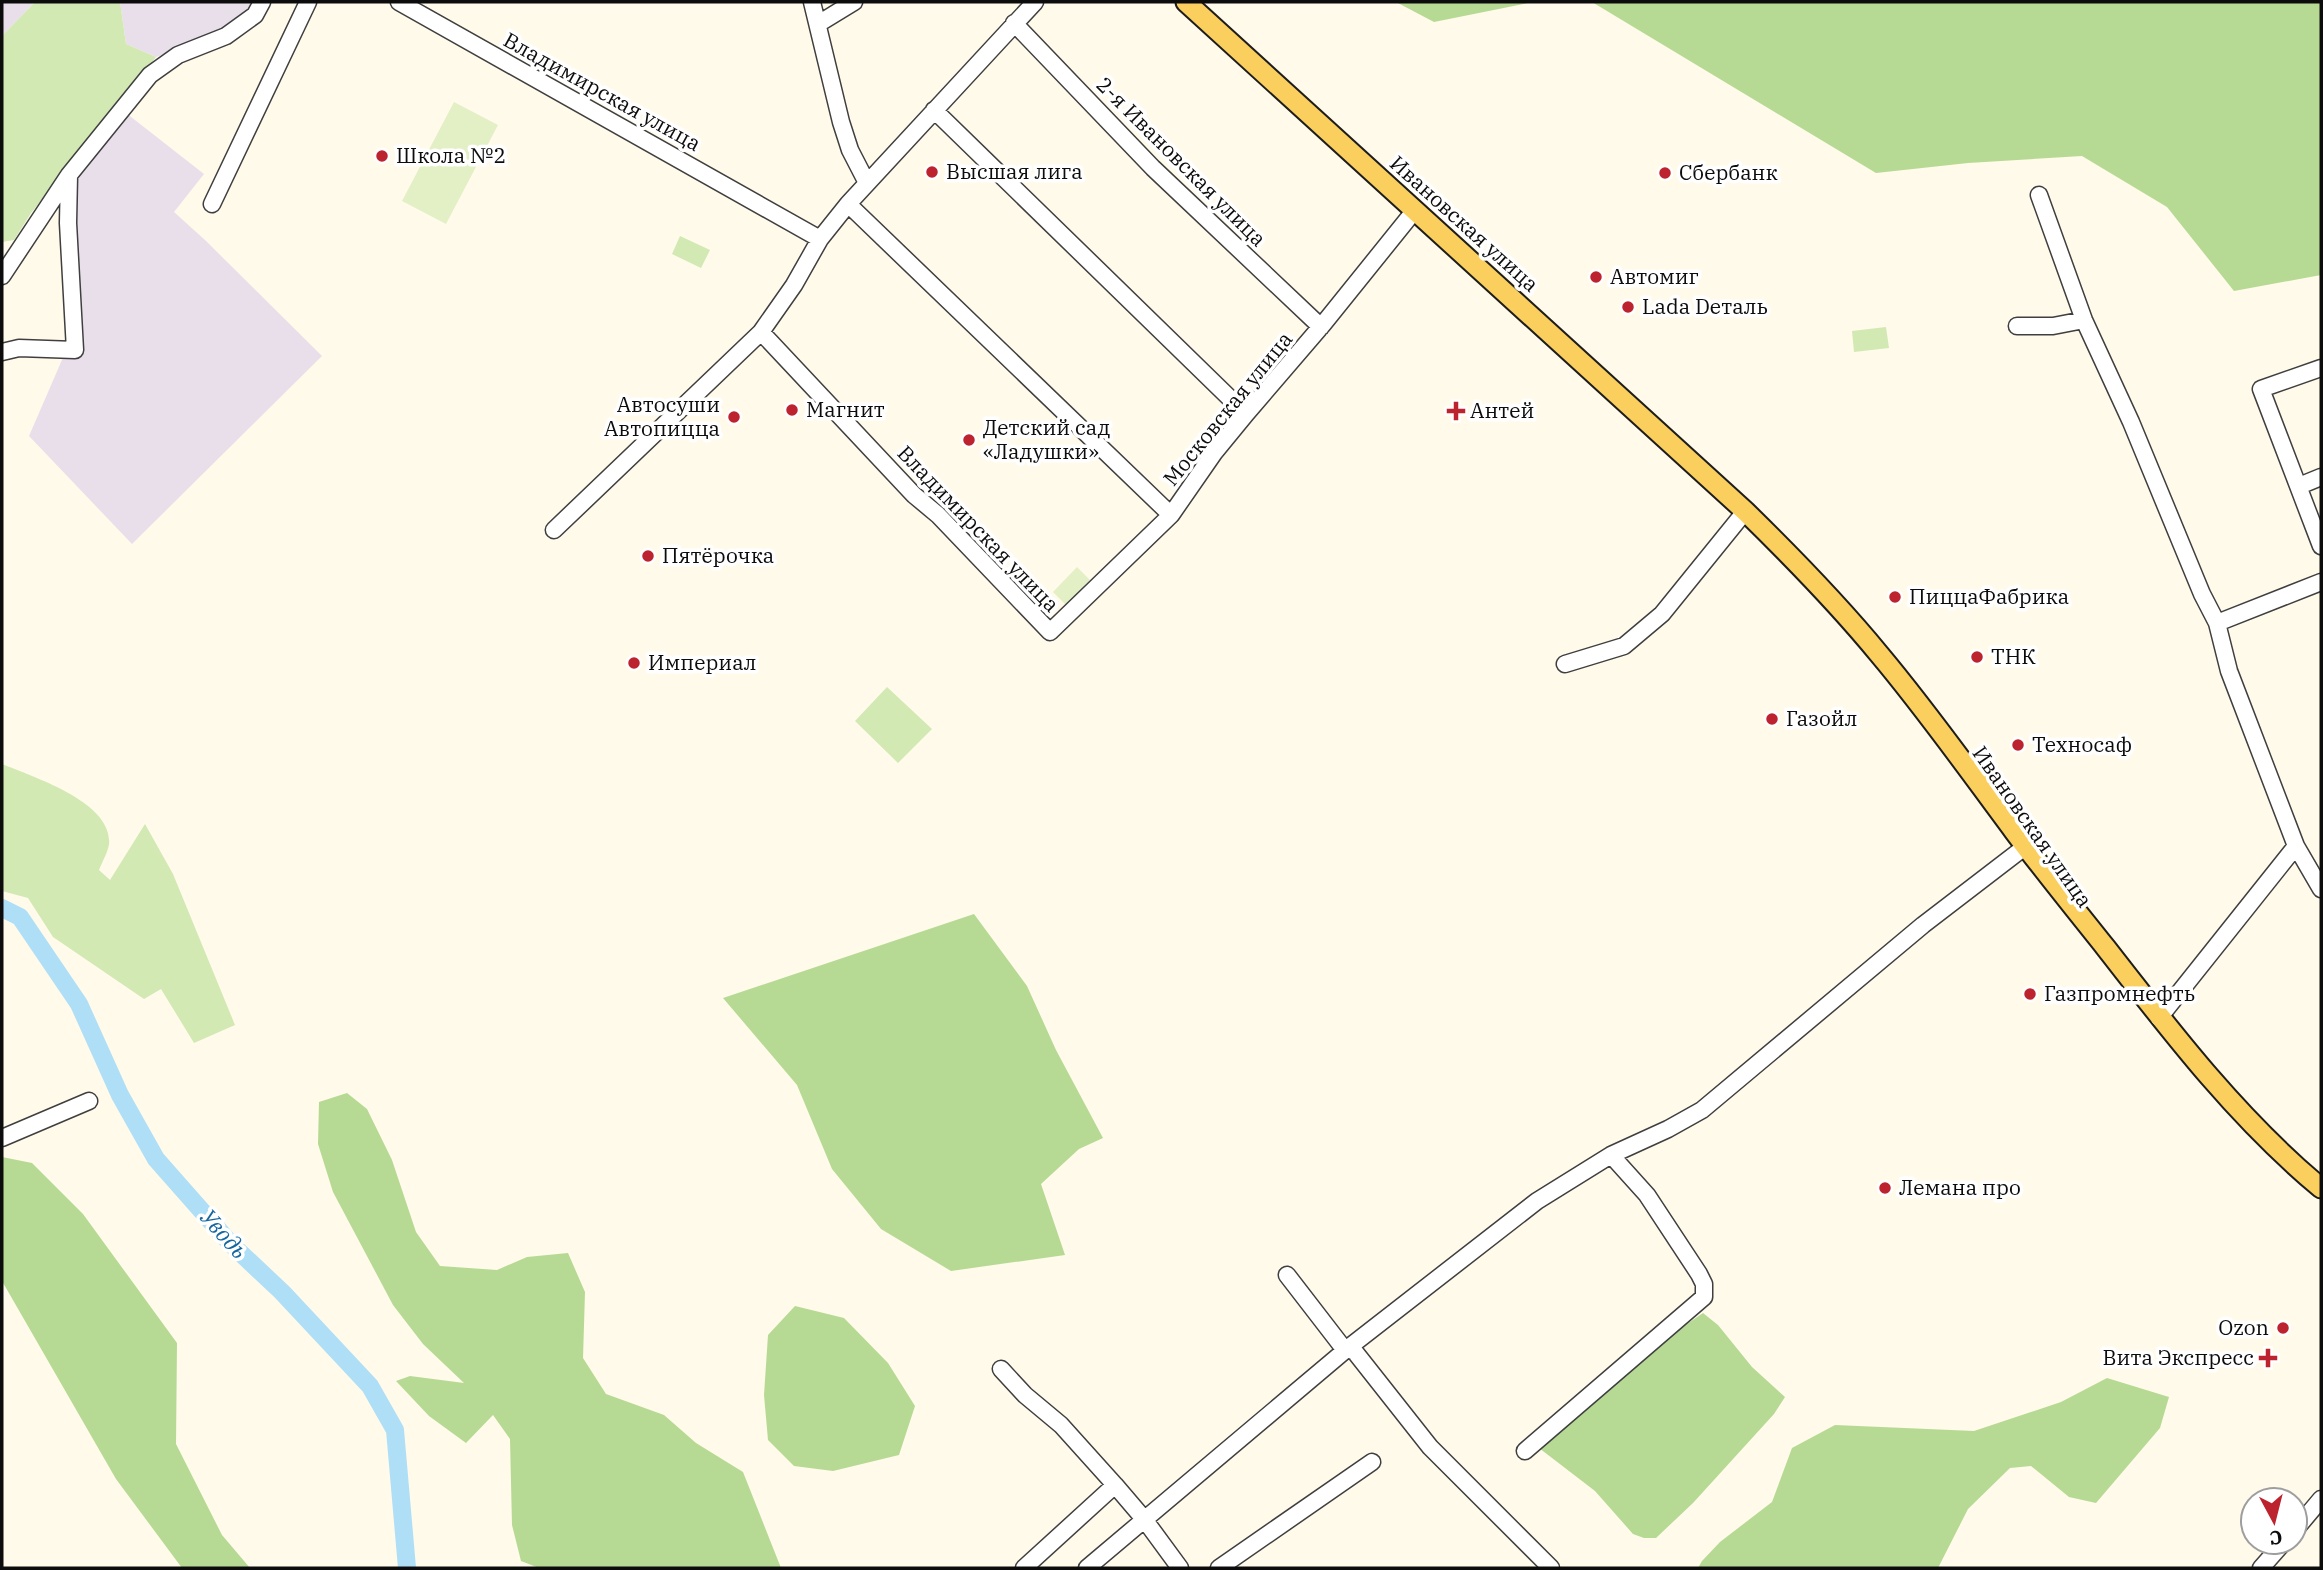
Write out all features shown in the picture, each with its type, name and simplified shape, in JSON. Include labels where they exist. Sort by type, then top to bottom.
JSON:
[{"type":"main road","name":"Ивановская улица","points":[[1186,2],[1765,531],[1853,623],[1947,740],[2022,849],[2160,1018],[2236,1107],[2321,1188]]},
{"type":"main road","name":"Ивановская улица","points":[[1711,482],[1831,607],[1887,671],[1973,782],[2152,1024],[2251,1129],[2321,1194]]},
{"type":"street","points":[[2,276],[69,176],[150,75],[178,55],[226,36],[254,15],[262,2]]},
{"type":"street","points":[[212,204],[308,2]]},
{"type":"street","name":"Владимирская улица","points":[[399,2],[820,239]]},
{"type":"street","points":[[812,2],[841,122],[850,150],[867,183]]},
{"type":"street","points":[[818,24],[854,2]]},
{"type":"street","points":[[554,530],[761,332],[794,285],[820,239],[848,204],[1035,2]]},
{"type":"street","name":"2-я Ивановская улица","points":[[1014,23],[1153,168],[1321,327]]},
{"type":"street","points":[[934,110],[1245,414]]},
{"type":"street","points":[[2,352],[19,348],[75,350],[68,223],[69,176]]},
{"type":"street","points":[[2039,195],[2084,320],[2217,623],[2229,670],[2297,846],[2321,889]]},
{"type":"street","name":"Московская улица","points":[[848,204],[1171,515],[1245,414],[1321,327],[1415,210]]},
{"type":"street","points":[[2017,326],[2053,326],[2084,320]]},
{"type":"street","name":"Владимирская улица","points":[[761,332],[914,495],[938,515],[1050,632],[1171,515]]},
{"type":"street","points":[[2321,368],[2261,389],[2321,546]]},
{"type":"street","points":[[2299,486],[2321,477]]},
{"type":"street","points":[[1565,664],[1624,646],[1662,614],[1743,514]]},
{"type":"street","points":[[2217,623],[2321,582]]},
{"type":"street","points":[[2160,1018],[2297,846]]},
{"type":"street","points":[[1087,1568],[1348,1348],[1536,1201],[1611,1155],[1702,1110],[1923,925],[2022,849]]},
{"type":"street","points":[[2,1138],[89,1101]]},
{"type":"street","points":[[1525,1451],[1704,1297],[1704,1284],[1699,1275],[1647,1195],[1611,1155]]},
{"type":"street","points":[[1287,1275],[1341,1345],[1355,1352],[1430,1447],[1551,1568]]},
{"type":"street","points":[[1001,1369],[1025,1395],[1061,1425],[1115,1485],[1180,1568]]},
{"type":"street","points":[[1219,1568],[1372,1462]]},
{"type":"street","points":[[1024,1568],[1115,1485]]},
{"type":"street","points":[[2309,1513],[2321,1499]]},
{"type":"shaded area","points":[[2,2],[35,2],[2,36]]},
{"type":"shaded area","points":[[120,2],[254,2],[243,17],[211,38],[156,57],[126,44]]},
{"type":"shaded area","points":[[126,113],[204,174],[174,212],[322,356],[132,544],[29,436],[68,346],[74,177]]},
{"type":"green space","points":[[35,2],[120,2],[126,44],[156,57],[31,213],[14,240],[2,242],[2,36]]},
{"type":"green space","points":[[1396,2],[1533,2],[1434,22]]},
{"type":"green space","points":[[1592,2],[2321,2],[2321,275],[2234,291],[2167,207],[2082,156],[1968,163],[1876,173]]},
{"type":"green space","points":[[454,102],[498,125],[446,224],[402,201]]},
{"type":"green space","points":[[680,236],[710,250],[701,268],[672,254]]},
{"type":"green space","points":[[1886,327],[1889,348],[1854,352],[1852,331]]},
{"type":"green space","points":[[1077,567],[1090,580],[1066,605],[1053,592]]},
{"type":"green space","points":[[887,687],[932,729],[898,763],[855,721]]},
{"type":"green space","points":[[2,764],[69,793],[98,816],[107,829],[109,844],[99,870],[110,880],[145,824],[173,874],[235,1025],[194,1043],[161,989],[144,999],[53,937],[28,898],[2,891]]},
{"type":"green space","points":[[974,914],[1027,986],[1056,1050],[1103,1138],[1079,1149],[1041,1184],[1065,1255],[951,1271],[881,1229],[832,1169],[797,1085],[723,998]]},
{"type":"green space","points":[[347,1093],[367,1109],[392,1160],[416,1232],[440,1266],[497,1270],[527,1257],[568,1253],[585,1292],[583,1358],[606,1394],[664,1415],[696,1443],[743,1472],[781,1568],[539,1568],[521,1561],[512,1525],[510,1439],[493,1415],[466,1443],[429,1416],[396,1381],[410,1376],[464,1383],[423,1344],[393,1305],[333,1192],[318,1144],[319,1102]]},
{"type":"green space","points":[[2,1157],[32,1163],[83,1214],[177,1343],[176,1444],[222,1535],[250,1568],[182,1568],[116,1479],[2,1281]]},
{"type":"green space","points":[[795,1306],[844,1318],[888,1363],[915,1406],[899,1455],[833,1471],[794,1466],[768,1440],[764,1395],[768,1335]]},
{"type":"green space","points":[[1703,1313],[1718,1325],[1752,1367],[1785,1397],[1774,1414],[1693,1503],[1656,1538],[1644,1538],[1633,1534],[1595,1491],[1539,1448],[1671,1335]]},
{"type":"green space","points":[[2107,1378],[2169,1397],[2160,1428],[2096,1503],[2069,1497],[2031,1466],[2010,1468],[1968,1509],[1938,1568],[1698,1568],[1720,1542],[1772,1502],[1792,1448],[1835,1425],[1974,1431],[2061,1402]]},
{"type":"waterway","name":"Уводь","points":[[2,908],[20,917],[79,1004],[120,1095],[156,1159],[231,1244],[282,1292],[370,1386],[395,1430],[407,1568]]},
{"type":"place","name":"Школа №2","points":[[382,156]]},
{"type":"place","name":"Высшая лига","points":[[932,172]]},
{"type":"place","name":"Сбербанк","points":[[1665,173]]},
{"type":"place","name":"Автомиг","points":[[1596,277]]},
{"type":"place","name":"Lada Dеталь","points":[[1628,307]]},
{"type":"place","name":"Магнит","points":[[792,410]]},
{"type":"place","name":"Антей","points":[[1456,411]]},
{"type":"place","name":"Автосуши Автопицца","points":[[734,417]]},
{"type":"place","name":"Детский сад «Ладушки»","points":[[969,440]]},
{"type":"place","name":"Пятёрочка","points":[[648,556]]},
{"type":"place","name":"ПиццаФабрика","points":[[1895,597]]},
{"type":"place","name":"ТНК","points":[[1977,657]]},
{"type":"place","name":"Империал","points":[[634,663]]},
{"type":"place","name":"Газойл","points":[[1772,719]]},
{"type":"place","name":"Техносаф","points":[[2018,745]]},
{"type":"place","name":"Газпромнефть","points":[[2030,994]]},
{"type":"place","name":"Лемана про","points":[[1885,1188]]},
{"type":"place","name":"Ozon","points":[[2283,1328]]},
{"type":"place","name":"Вита Экспресс","points":[[2268,1358]]}]
